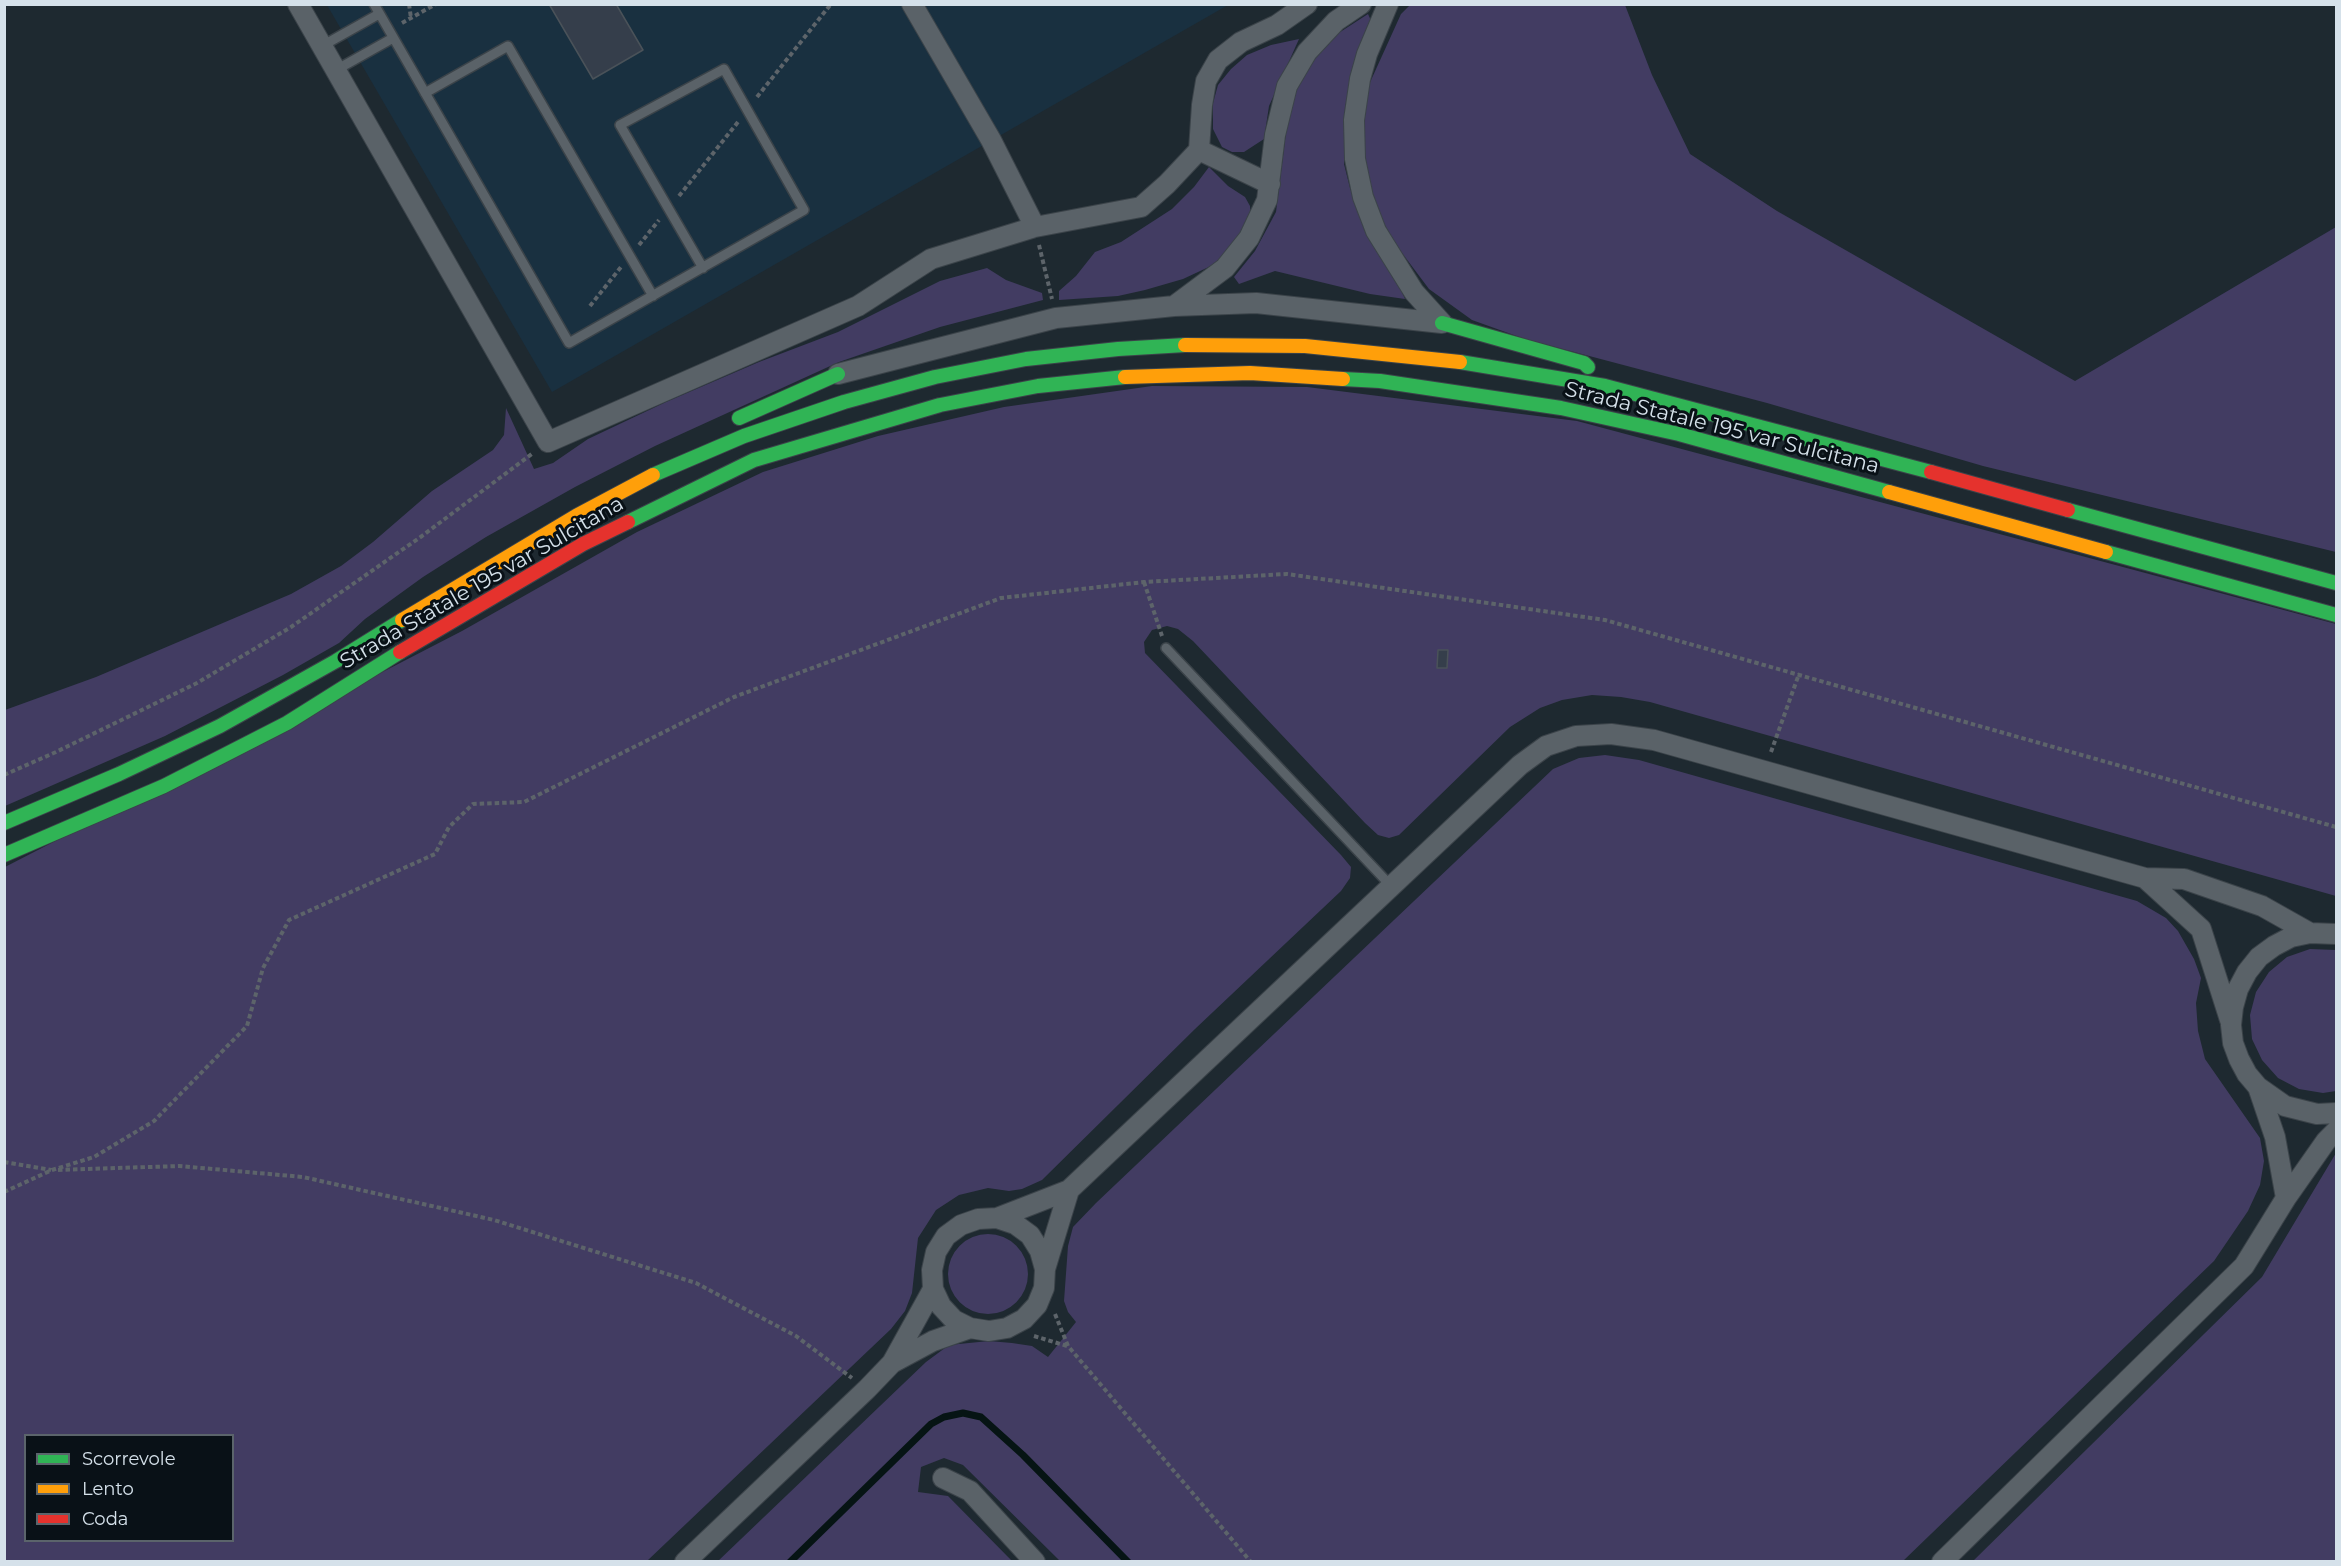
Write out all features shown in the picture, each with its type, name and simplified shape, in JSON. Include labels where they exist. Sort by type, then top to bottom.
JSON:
[{"type":"highway","points":[[1442,323],[1584,363],[1605,386]]},
{"type":"highway","name":"Strada Statale 195 var Sulcitana","points":[[4,823],[119,774],[220,726],[336,661],[576,516],[656,474],[744,436],[844,402],[935,377],[1026,359],[1118,349],[1210,344],[1305,346],[1475,364],[1605,386],[1766,426],[2337,583]]},
{"type":"highway","name":"Strada Statale 195 var Sulcitana","points":[[4,855],[164,786],[287,723],[388,659],[583,544],[754,460],[940,405],[1038,386],[1125,376],[1250,373],[1380,381],[1561,408],[1679,434],[2337,615]]},
{"type":"highway","points":[[729,423],[838,374]]},
{"type":"highway","points":[[576,516],[593,489]]},
{"type":"street","points":[[298,4],[548,442],[858,306],[931,259],[1035,227],[1141,207],[1167,184],[1199,150],[1206,81],[1218,60],[1241,42],[1277,25],[1307,4]]},
{"type":"street","points":[[912,4],[991,140],[1035,227]]},
{"type":"street","points":[[1174,306],[1225,268],[1249,238],[1267,200],[1275,135],[1287,86],[1307,52],[1336,21],[1361,4]]},
{"type":"street","points":[[1388,4],[1359,79],[1354,120],[1355,159],[1363,197],[1376,231],[1414,292],[1442,323]]},
{"type":"street","points":[[1199,150],[1270,184]]},
{"type":"street","points":[[838,374],[1056,318],[1174,306],[1256,303],[1442,323]]},
{"type":"street","points":[[1069,1190],[1045,1269],[1044,1288],[1036,1305],[1024,1319],[1007,1328],[989,1331],[970,1328],[954,1320],[941,1306],[933,1289],[932,1270],[936,1252],[946,1236],[961,1225],[978,1219],[997,1218],[1069,1190],[1520,765],[1546,746],[1576,736],[1611,734],[1654,740],[2145,878],[2184,879],[2262,906],[2310,933]]},
{"type":"street","points":[[2145,878],[2201,929],[2231,1026]]},
{"type":"street","points":[[2337,934],[2310,933],[2291,937],[2274,946],[2253,965],[2238,989],[2232,1007],[2231,1026],[2233,1043],[2239,1059],[2247,1074],[2258,1087],[2285,1106],[2317,1114],[2337,1113]]},
{"type":"street","points":[[2258,1087],[2275,1137],[2286,1198]]},
{"type":"street","points":[[1942,1562],[2244,1266],[2286,1198],[2326,1141],[2337,1131]]},
{"type":"street","points":[[997,1218],[1015,1224],[1030,1235],[1040,1251],[1045,1269]]},
{"type":"street","points":[[685,1562],[892,1363],[933,1289]]},
{"type":"street","points":[[892,1363],[933,1341],[970,1328]]},
{"type":"street","points":[[943,1478],[970,1491],[1035,1562]]},
{"type":"lane","points":[[374,4],[569,343],[703,268],[804,210],[724,69],[620,125],[703,268]]},
{"type":"lane","points":[[322,46],[379,15]]},
{"type":"lane","points":[[336,70],[391,34]]},
{"type":"lane","points":[[425,93],[508,46],[653,296]]},
{"type":"lane","points":[[1166,648],[1392,887]]},
{"type":"path","points":[[409,4],[411,18]]},
{"type":"path","points":[[391,34],[411,18],[436,4]]},
{"type":"path","points":[[590,306],[831,4]]},
{"type":"path","points":[[1035,227],[1056,318]]},
{"type":"path","points":[[4,775],[197,683],[291,627],[413,542],[548,442]]},
{"type":"path","points":[[4,1192],[52,1170],[94,1157],[154,1121],[247,1026],[263,968],[289,920],[435,854],[448,827],[473,804],[524,802],[734,697],[1001,598],[1144,582],[1287,574],[1605,620],[2337,827]]},
{"type":"path","points":[[1144,582],[1166,648]]},
{"type":"path","points":[[1764,772],[1799,674]]},
{"type":"path","points":[[4,1162],[52,1170],[179,1166],[303,1177],[494,1220],[696,1283],[796,1336],[867,1389]]},
{"type":"path","points":[[1068,1346],[1251,1562]]},
{"type":"shaded area","points":[[327,5],[1228,5],[552,392]]},
{"type":"shaded area","points":[[1410,5],[1625,5],[1652,75],[1690,154],[1777,211],[2075,381],[2336,227],[2336,552],[1983,466],[1767,403],[1525,339],[1472,320],[1429,289],[1393,241],[1376,208],[1365,170],[1367,89],[1401,14]]},
{"type":"shaded area","points":[[1368,14],[1373,25],[1355,67],[1345,107],[1344,164],[1364,225],[1405,299],[1370,294],[1275,271],[1239,284],[1234,277],[1255,251],[1276,212],[1288,116],[1293,96],[1303,75],[1318,53],[1334,36]]},
{"type":"shaded area","points":[[1299,39],[1269,106],[1264,139],[1244,152],[1232,152],[1222,147],[1213,129],[1213,103],[1218,85],[1247,55],[1271,45]]},
{"type":"shaded area","points":[[1209,167],[1228,186],[1245,197],[1250,206],[1251,219],[1225,254],[1213,265],[1183,279],[1145,290],[1118,296],[1059,300],[1059,291],[1076,276],[1095,252],[1121,242],[1172,209],[1194,187]]},
{"type":"shaded area","points":[[987,268],[1006,280],[1042,293],[1043,300],[940,327],[839,362],[655,446],[575,487],[486,537],[423,577],[365,619],[339,643],[283,675],[165,736],[5,806],[5,710],[96,677],[291,594],[341,566],[373,542],[432,491],[493,450],[504,435],[506,408],[534,469],[553,463],[588,439],[666,402],[759,362],[838,332],[940,281]]},
{"type":"shaded area","points":[[1152,386],[1307,387],[1577,421],[2336,624],[2336,896],[1650,702],[1592,695],[1562,700],[1540,708],[1510,727],[1399,835],[1389,838],[1378,835],[1365,823],[1193,641],[1178,629],[1167,626],[1152,630],[1144,642],[1145,653],[1341,855],[1351,867],[1350,878],[1341,891],[1195,1029],[1042,1180],[1022,1189],[1009,1191],[988,1188],[959,1195],[936,1210],[918,1238],[912,1293],[905,1311],[891,1329],[647,1561],[5,1562],[5,867],[462,631],[637,532],[763,472],[878,436],[1004,407]]},
{"type":"shaded area","points":[[1605,755],[1639,760],[2137,901],[2166,918],[2178,931],[2194,959],[2201,978],[2196,1003],[2198,1031],[2205,1059],[2260,1138],[2264,1161],[2260,1185],[2248,1211],[2214,1261],[1903,1561],[1060,1561],[963,1465],[944,1458],[921,1467],[918,1492],[948,1496],[1012,1561],[717,1562],[926,1362],[949,1345],[989,1341],[1012,1343],[1032,1346],[1048,1357],[1076,1322],[1068,1312],[1064,1301],[1068,1246],[1073,1227],[1553,769],[1579,758]]},
{"type":"shaded area","points":[[2310,949],[2336,950],[2336,1091],[2323,1093],[2299,1089],[2278,1078],[2262,1060],[2252,1039],[2250,1015],[2256,992],[2269,972],[2287,957]]},
{"type":"shaded area","points":[[2336,1153],[2336,1561],[1973,1561],[2262,1277]]},
{"type":"shaded area","points":[[988,1234],[1003,1237],[1016,1246],[1025,1259],[1028,1274],[1025,1289],[1016,1302],[1003,1311],[988,1314],[973,1311],[960,1302],[951,1289],[948,1274],[951,1259],[960,1246],[973,1237]]},
{"type":"building","points":[[549,4],[616,4],[643,50],[593,79]]},
{"type":"building","points":[[1438,650],[1448,650],[1447,668],[1437,668]]},
{"type":"waterway","points":[[790,1562],[931,1424],[944,1417],[963,1413],[981,1417],[1023,1455],[1128,1562]]},
{"type":"traffic: fast","points":[[1442,323],[1584,363],[1588,367]]},
{"type":"traffic: fast","points":[[653,475],[744,436],[844,402],[935,377],[1026,359],[1118,349],[1185,345]]},
{"type":"traffic: fast","points":[[1460,362],[1605,386],[1931,472]]},
{"type":"traffic: fast","points":[[739,418],[838,374]]},
{"type":"traffic: fast","points":[[628,522],[754,460],[940,405],[1038,386],[1125,377]]},
{"type":"traffic: fast","points":[[1343,379],[1380,381],[1561,408],[1679,434],[1889,492]]},
{"type":"traffic: fast","points":[[2068,510],[2336,583]]},
{"type":"traffic: fast","points":[[2106,552],[2336,615]]},
{"type":"traffic: fast","points":[[4,823],[119,774],[220,726],[336,661],[402,620]]},
{"type":"traffic: fast","points":[[4,855],[164,786],[287,723],[400,652]]},
{"type":"traffic: slow","points":[[1185,345],[1305,346],[1460,362]]},
{"type":"traffic: slow","points":[[1125,377],[1250,373],[1343,379]]},
{"type":"traffic: slow","points":[[402,620],[576,516],[653,475]]},
{"type":"traffic: slow","points":[[1889,492],[2106,552]]},
{"type":"traffic: jam","points":[[1931,472],[2068,510]]},
{"type":"traffic: jam","points":[[400,652],[583,544],[628,522]]}]
